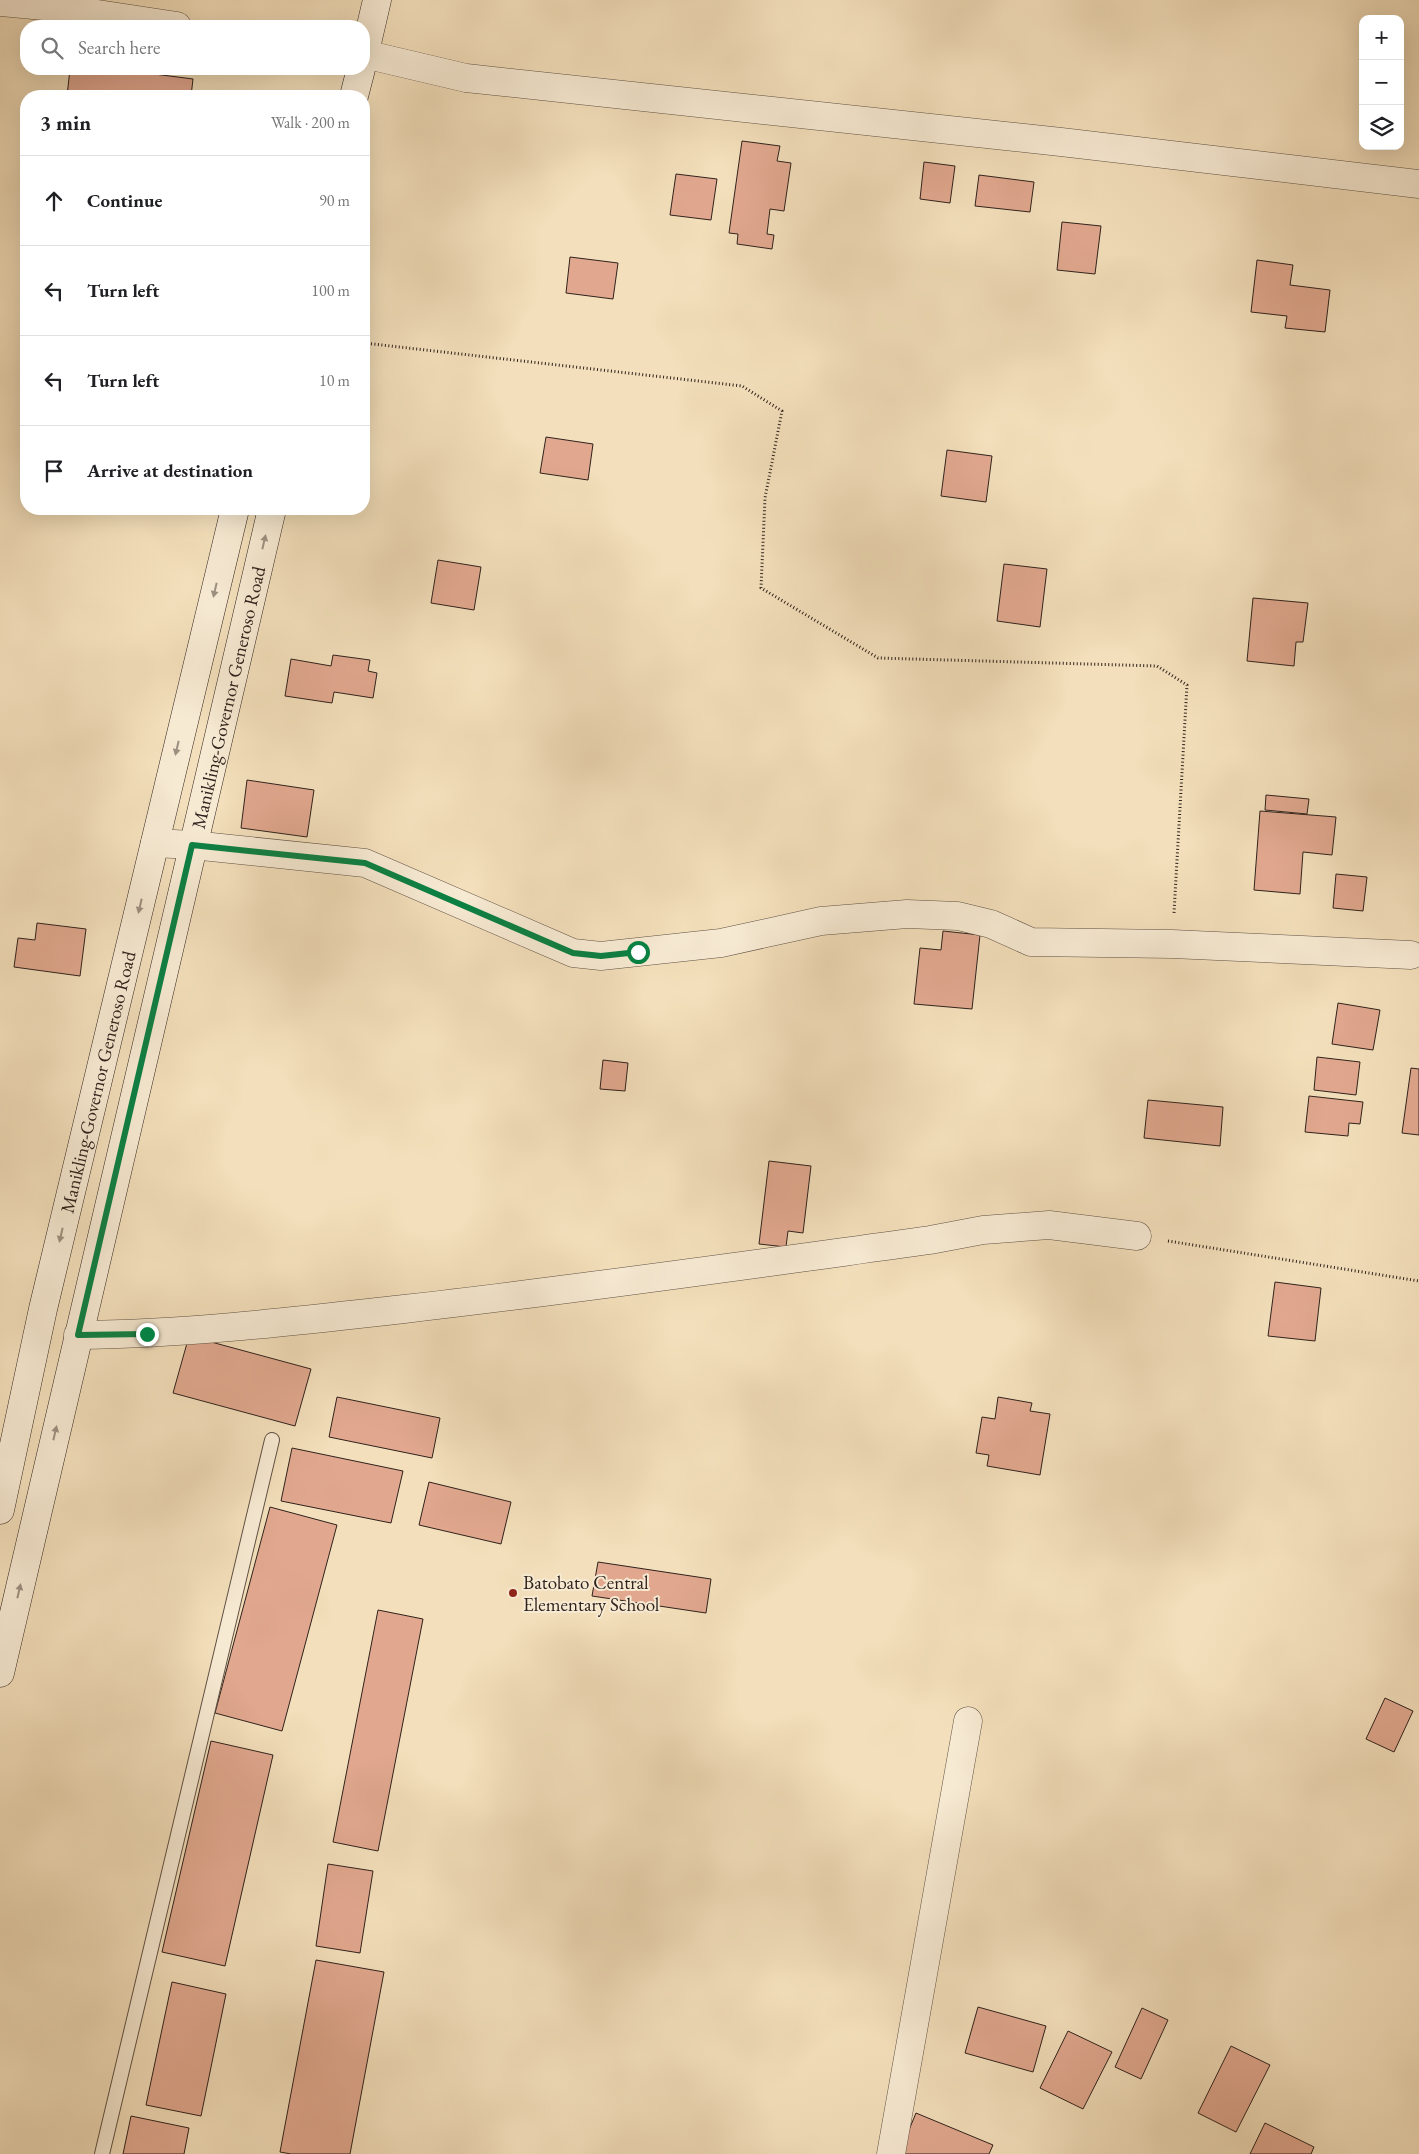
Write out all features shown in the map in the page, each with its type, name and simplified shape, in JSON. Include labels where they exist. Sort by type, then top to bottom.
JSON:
[{"type":"street","points":[[370,30],[377,0]]},
{"type":"street","points":[[0,2],[44,6],[137,20]]},
{"type":"street","points":[[370,56],[466,78],[1060,142],[1419,184]]},
{"type":"street","points":[[356,90],[359,75]]},
{"type":"street","name":"Manikling-Governor Generoso Road","points":[[0,1511],[45,1300],[233,515]]},
{"type":"street","name":"Manikling-Governor Generoso Road","points":[[0,1673],[271,515]]},
{"type":"street","points":[[155,843],[192,845],[365,863],[573,953],[601,956],[721,943],[821,921],[907,914],[958,916],[991,924],[1032,942],[1172,944],[1411,956]]},
{"type":"street","points":[[78,1335],[147,1334],[256,1326],[513,1296],[920,1241],[983,1230],[1049,1225],[1137,1236]]},
{"type":"street","points":[[0,1511],[36,1518]]},
{"type":"street","points":[[891,2154],[968,1721]]},
{"type":"lane","points":[[102,2154],[272,1440]]},
{"type":"path","points":[[370,344],[742,386],[782,411],[765,498],[761,588],[878,658],[1157,666],[1187,685],[1172,944]]},
{"type":"path","points":[[1137,1236],[1419,1281]]},
{"type":"building","points":[[69,75],[162,75],[193,79],[192,90],[68,90]]},
{"type":"building","points":[[742,141],[780,146],[777,161],[791,163],[784,211],[770,209],[767,234],[774,235],[772,249],[737,244],[738,234],[729,233]]},
{"type":"building","points":[[924,162],[955,166],[950,203],[920,199]]},
{"type":"building","points":[[676,174],[717,179],[711,220],[670,215]]},
{"type":"building","points":[[979,175],[1034,182],[1030,212],[975,206]]},
{"type":"building","points":[[1062,222],[1101,226],[1095,274],[1057,270]]},
{"type":"building","points":[[570,257],[618,263],[613,299],[566,293]]},
{"type":"building","points":[[1257,260],[1293,265],[1290,285],[1330,290],[1325,332],[1285,328],[1287,316],[1251,312]]},
{"type":"building","points":[[546,437],[593,444],[588,480],[540,473]]},
{"type":"building","points":[[947,450],[992,456],[986,502],[941,496]]},
{"type":"building","points":[[438,560],[481,567],[474,610],[431,603]]},
{"type":"building","points":[[1004,564],[1047,569],[1040,627],[997,621]]},
{"type":"building","points":[[1253,598],[1308,603],[1303,642],[1296,642],[1294,666],[1247,661]]},
{"type":"building","points":[[333,655],[370,660],[368,671],[377,673],[373,698],[334,692],[332,703],[285,696],[291,659],[331,666]]},
{"type":"building","points":[[247,780],[314,790],[307,837],[241,828]]},
{"type":"building","points":[[1266,795],[1309,799],[1307,814],[1265,810]]},
{"type":"building","points":[[1260,811],[1336,817],[1332,855],[1303,852],[1300,894],[1254,890]]},
{"type":"building","points":[[1336,874],[1367,877],[1363,911],[1333,908]]},
{"type":"building","points":[[37,923],[86,929],[80,976],[14,967],[18,938],[35,940]]},
{"type":"building","points":[[943,931],[980,935],[972,1009],[914,1004],[920,948],[941,950]]},
{"type":"building","points":[[1338,1003],[1380,1010],[1373,1050],[1332,1044]]},
{"type":"building","points":[[1317,1057],[1360,1062],[1356,1095],[1314,1090]]},
{"type":"building","points":[[603,1060],[628,1063],[625,1091],[600,1089]]},
{"type":"building","points":[[1411,1068],[1419,1069],[1419,1135],[1402,1133]]},
{"type":"building","points":[[1309,1096],[1363,1102],[1360,1124],[1349,1123],[1348,1136],[1305,1132]]},
{"type":"building","points":[[1148,1100],[1223,1107],[1220,1146],[1144,1138]]},
{"type":"building","points":[[769,1161],[811,1166],[803,1233],[788,1231],[786,1247],[759,1244]]},
{"type":"building","points":[[1275,1282],[1321,1288],[1315,1341],[1268,1336]]},
{"type":"building","points":[[189,1336],[311,1369],[295,1426],[173,1393]]},
{"type":"building","points":[[337,1397],[440,1418],[432,1458],[329,1437]]},
{"type":"building","points":[[998,1397],[1032,1403],[1030,1411],[1050,1414],[1040,1475],[987,1466],[989,1455],[976,1453],[982,1417],[995,1419]]},
{"type":"building","points":[[292,1448],[403,1471],[391,1523],[281,1501]]},
{"type":"building","points":[[429,1482],[511,1502],[501,1544],[419,1525]]},
{"type":"building","points":[[270,1507],[337,1525],[282,1731],[215,1713]]},
{"type":"building","points":[[598,1562],[711,1579],[706,1613],[592,1596]]},
{"type":"building","points":[[378,1610],[423,1619],[378,1851],[333,1842]]},
{"type":"building","points":[[1385,1698],[1413,1711],[1394,1752],[1366,1739]]},
{"type":"building","points":[[211,1741],[273,1755],[225,1966],[162,1952]]},
{"type":"building","points":[[328,1864],[373,1871],[360,1953],[316,1946]]},
{"type":"building","points":[[316,1960],[384,1972],[350,2154],[291,2154],[280,2152]]},
{"type":"building","points":[[172,1982],[226,1994],[201,2116],[146,2105]]},
{"type":"building","points":[[978,2007],[1046,2026],[1033,2072],[965,2053]]},
{"type":"building","points":[[1142,2008],[1168,2020],[1141,2079],[1115,2067]]},
{"type":"building","points":[[1068,2031],[1112,2052],[1083,2109],[1040,2088]]},
{"type":"building","points":[[1231,2046],[1270,2065],[1236,2132],[1198,2113]]},
{"type":"building","points":[[916,2113],[993,2145],[989,2154],[899,2154]]},
{"type":"building","points":[[131,2116],[189,2128],[184,2154],[123,2154]]},
{"type":"building","points":[[1265,2123],[1314,2147],[1311,2154],[1250,2154]]},
{"type":"place","name":"Batobato Central Elementary School","points":[[513,1593]]},
{"type":"route","points":[[147,1334],[78,1335],[192,845],[365,863],[573,953],[601,956],[638,952]]}]
